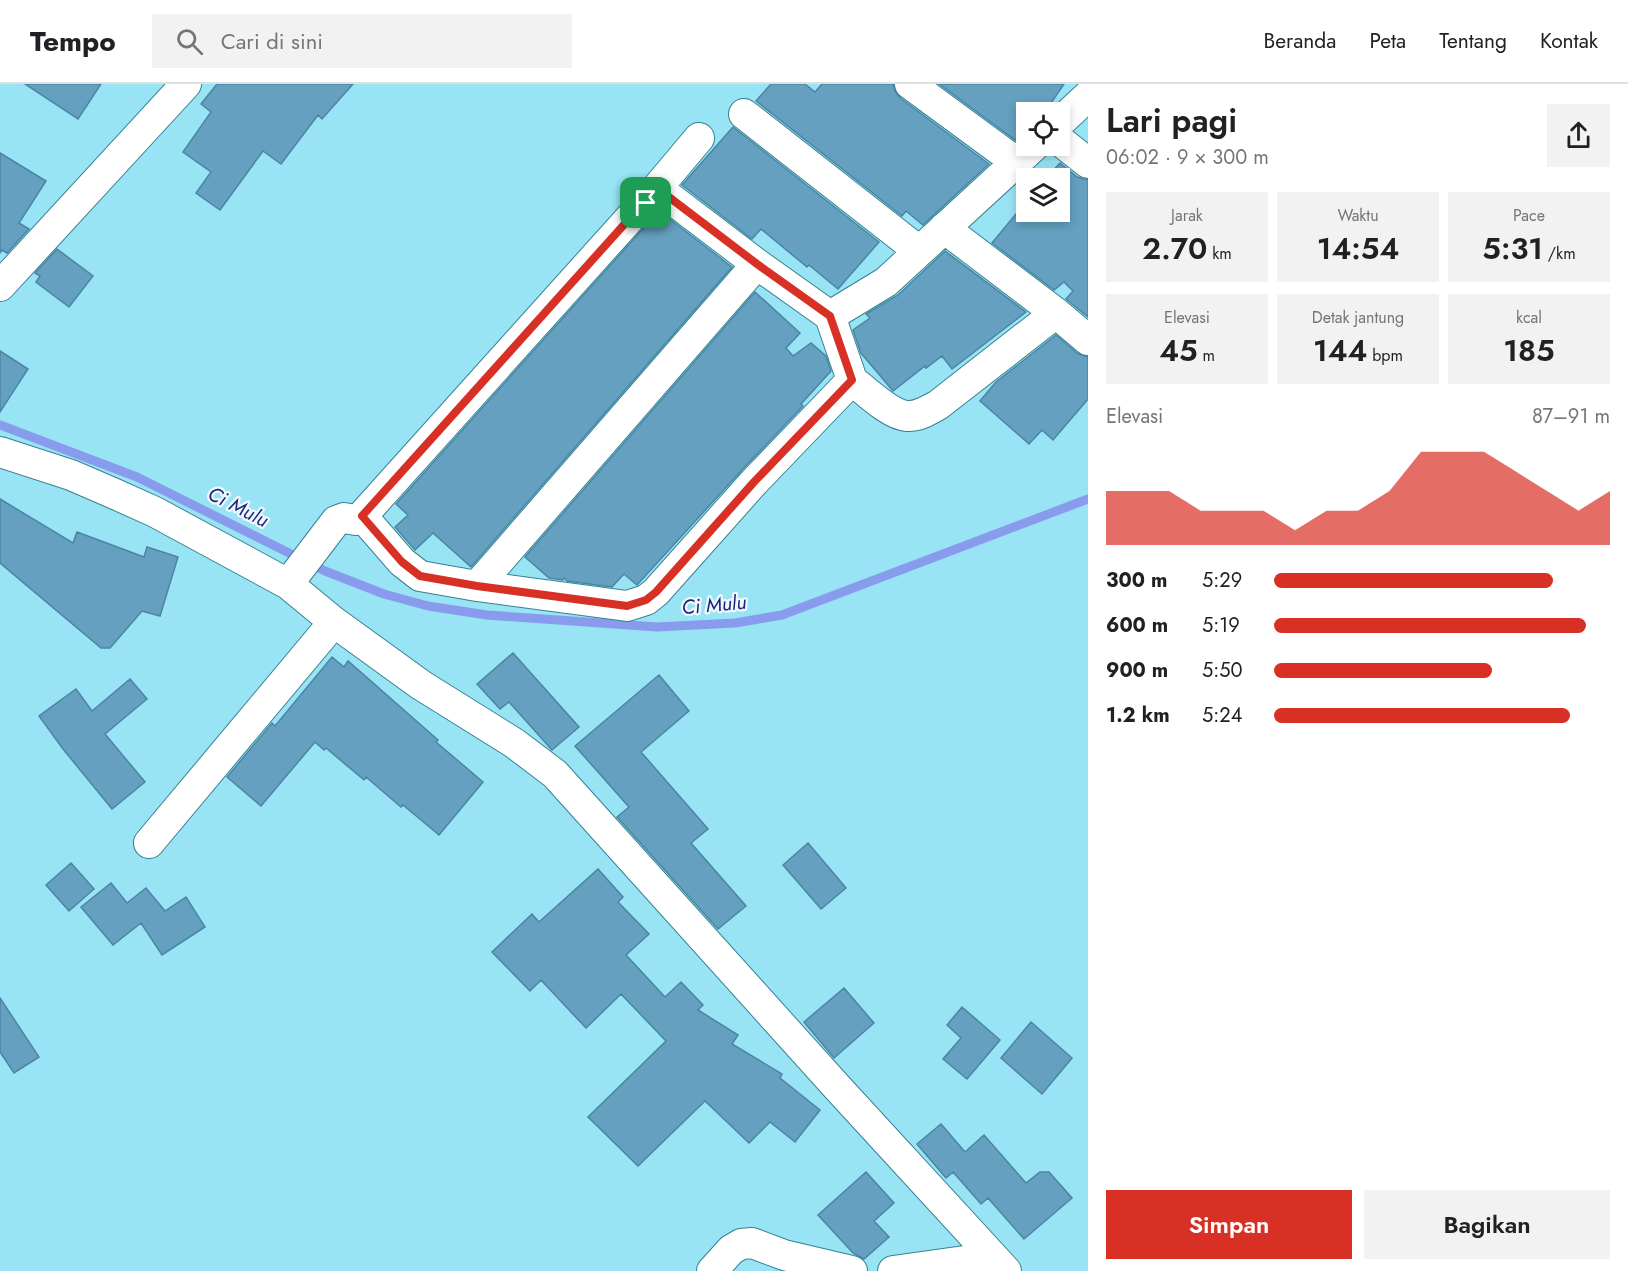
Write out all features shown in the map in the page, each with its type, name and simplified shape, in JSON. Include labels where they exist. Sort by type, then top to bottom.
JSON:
[{"type":"street","points":[[0,286],[186,84]]},
{"type":"street","points":[[910,84],[1016,149]]},
{"type":"street","points":[[1070,113],[1088,96]]},
{"type":"street","points":[[744,114],[919,251]]},
{"type":"street","points":[[293,577],[336,521],[344,518],[356,520],[362,516],[657,188],[699,138]]},
{"type":"street","points":[[1070,149],[1088,163]]},
{"type":"street","points":[[830,316],[886,282],[1023,156]]},
{"type":"street","points":[[657,188],[830,316],[852,380],[894,412],[906,416],[938,405],[1056,314]]},
{"type":"street","points":[[944,228],[1088,340]]},
{"type":"street","points":[[477,586],[757,264]]},
{"type":"street","points":[[362,516],[402,562],[420,576],[627,606],[646,600],[656,592],[754,482],[852,380]]},
{"type":"street","points":[[0,452],[71,475],[293,577],[334,622],[421,685],[514,743],[555,774],[999,1264]]},
{"type":"street","points":[[149,843],[334,622]]},
{"type":"street","points":[[712,1271],[731,1250],[741,1244],[752,1243],[783,1255],[852,1271]]},
{"type":"street","points":[[893,1271],[999,1264]]},
{"type":"building","points":[[25,84],[101,84],[78,119]]},
{"type":"building","points":[[217,84],[353,84],[322,119],[318,115],[281,164],[263,151],[220,210],[196,193],[211,172],[183,152],[211,112],[201,104]]},
{"type":"building","points":[[771,84],[805,84],[815,92],[822,84],[893,84],[900,98],[989,164],[923,225],[906,211],[902,216],[756,101]]},
{"type":"building","points":[[939,84],[1064,84],[1052,102],[1016,102],[1015,140]]},
{"type":"building","points":[[733,127],[879,242],[838,289],[761,229],[752,239],[682,185]]},
{"type":"building","points":[[0,153],[46,181],[19,223],[29,229],[7,253],[2,250],[0,253]]},
{"type":"building","points":[[1060,163],[1066,168],[1055,168]]},
{"type":"building","points":[[1070,171],[1077,177],[1088,180],[1088,317],[1066,299],[1073,291],[1064,282],[1054,290],[992,243],[1016,214],[1016,222],[1070,222]]},
{"type":"building","points":[[659,211],[732,267],[471,567],[433,533],[415,550],[395,527],[408,515],[396,504]]},
{"type":"building","points":[[57,249],[93,276],[69,307],[36,282],[40,276],[35,273]]},
{"type":"building","points":[[945,251],[1026,312],[952,369],[942,356],[893,391],[861,353],[853,330],[870,318],[866,314],[898,295]]},
{"type":"building","points":[[755,292],[800,333],[786,348],[793,356],[811,343],[826,356],[831,371],[801,404],[803,406],[637,585],[624,574],[612,587],[567,581],[564,578],[563,580],[549,578],[525,557]]},
{"type":"building","points":[[1056,335],[1077,353],[1088,357],[1088,399],[1053,440],[1042,430],[1029,444],[980,401],[996,382]]},
{"type":"building","points":[[0,351],[28,369],[0,412]]},
{"type":"building","points":[[0,499],[73,543],[77,532],[144,557],[147,547],[178,557],[160,616],[142,611],[110,648],[101,648],[0,563]]},
{"type":"building","points":[[513,653],[579,727],[552,750],[509,702],[500,709],[477,684]]},
{"type":"building","points":[[332,657],[344,667],[348,661],[483,782],[439,835],[366,777],[364,780],[326,748],[324,750],[315,742],[261,806],[227,777],[272,723],[275,726]]},
{"type":"building","points":[[659,675],[689,711],[641,752],[708,829],[691,843],[746,906],[718,929],[617,817],[629,807],[575,746]]},
{"type":"building","points":[[130,679],[147,699],[105,734],[145,782],[112,809],[39,716],[76,689],[92,711]]},
{"type":"building","points":[[808,843],[846,888],[821,909],[783,865]]},
{"type":"building","points":[[71,863],[94,889],[69,911],[46,885]]},
{"type":"building","points":[[598,869],[623,897],[618,902],[649,934],[626,955],[665,997],[681,982],[703,1005],[698,1010],[738,1035],[732,1044],[782,1074],[780,1078],[820,1110],[795,1142],[770,1122],[749,1143],[705,1101],[638,1166],[588,1117],[666,1041],[621,994],[586,1028],[541,980],[530,991],[492,952],[532,914],[539,922]]},
{"type":"building","points":[[111,883],[127,903],[146,888],[165,911],[186,897],[205,927],[162,955],[141,923],[113,945],[81,907]]},
{"type":"building","points":[[844,988],[874,1023],[834,1058],[804,1022]]},
{"type":"building","points":[[0,998],[39,1057],[14,1073],[0,1052]]},
{"type":"building","points":[[962,1007],[1000,1040],[967,1079],[943,1059],[961,1038],[947,1025]]},
{"type":"building","points":[[1031,1022],[1072,1058],[1042,1094],[1001,1058]]},
{"type":"building","points":[[941,1124],[965,1152],[984,1135],[1026,1183],[1040,1172],[1049,1172],[1072,1198],[1024,1239],[988,1198],[981,1204],[953,1172],[946,1178],[917,1144]]},
{"type":"building","points":[[866,1172],[894,1203],[874,1221],[889,1237],[864,1259],[853,1253],[818,1215]]},
{"type":"waterway","name":"Ci Mulu","points":[[0,425],[137,477],[325,571],[384,594],[428,606],[487,615],[657,627],[735,623],[782,615],[1088,499]]},
{"type":"route","points":[[657,188],[830,316],[852,380],[754,482],[656,592],[646,600],[627,606],[430,579],[410,570],[362,516],[646,203],[657,188]]}]
